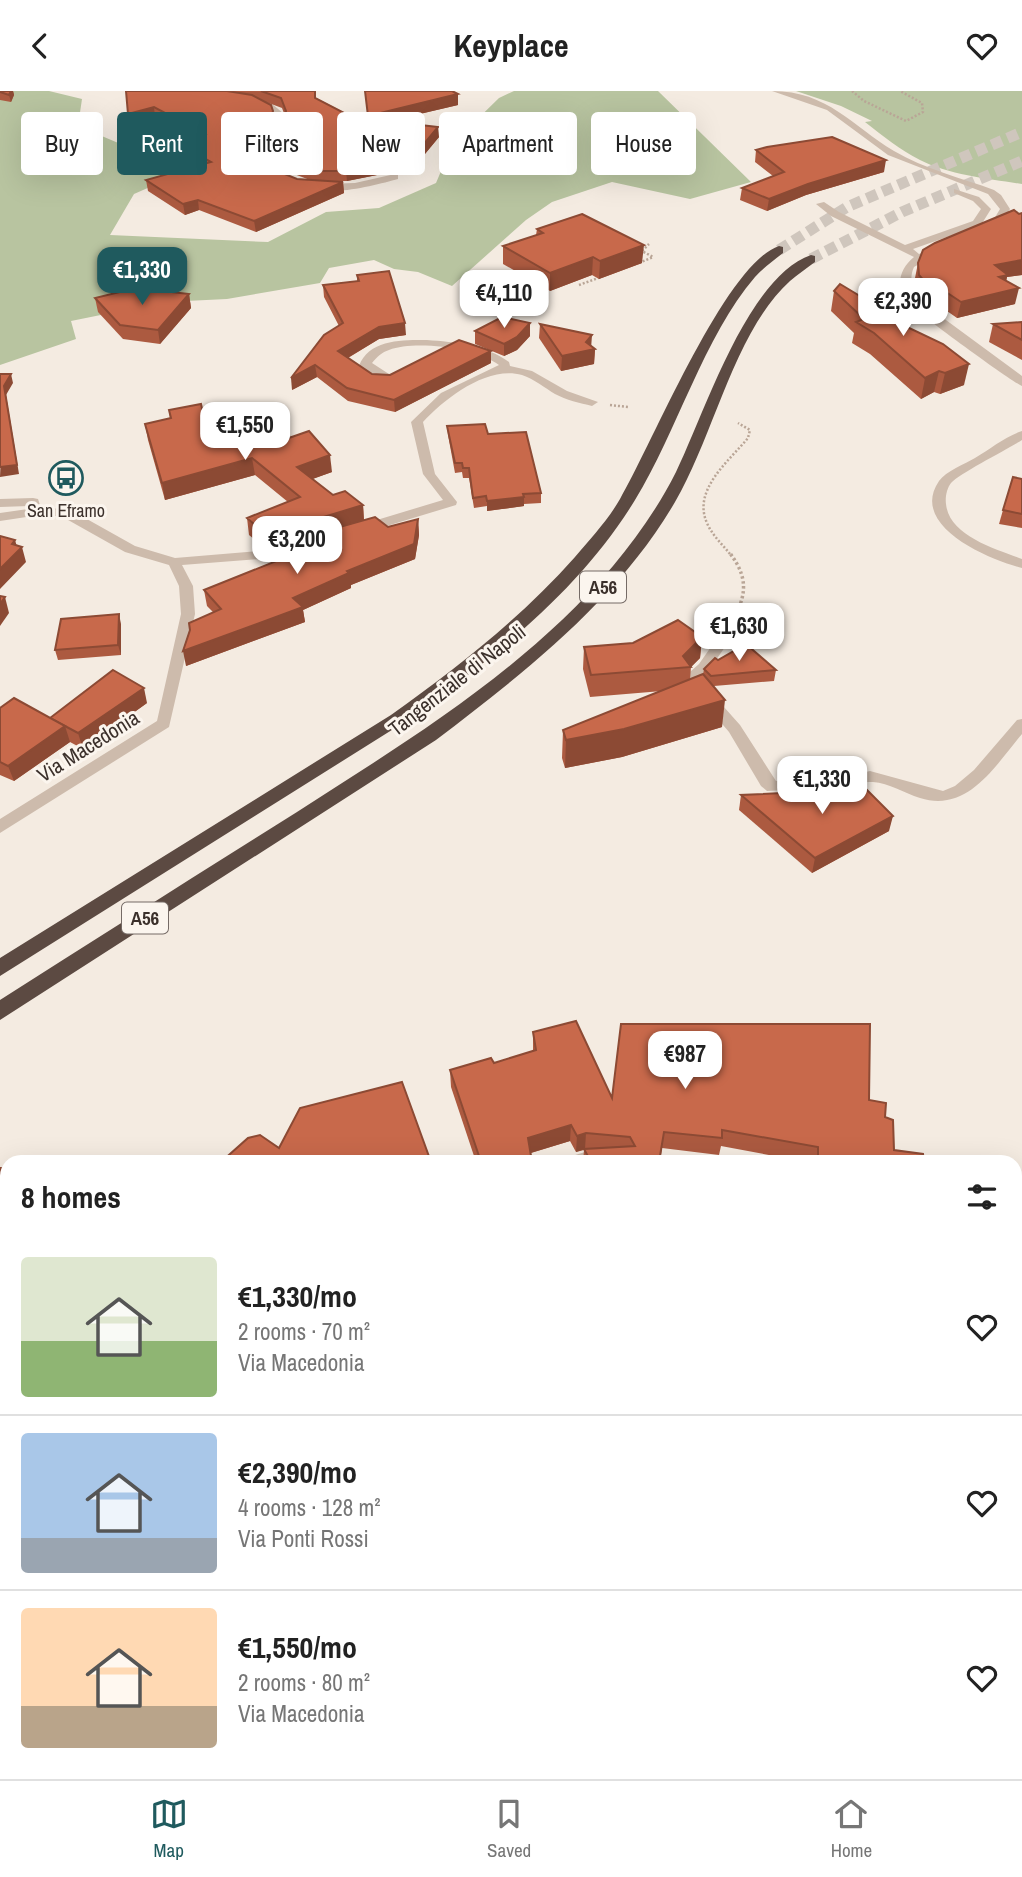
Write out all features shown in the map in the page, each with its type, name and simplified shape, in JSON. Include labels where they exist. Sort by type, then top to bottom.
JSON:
[{"type":"highway","name":"Tangenziale di Napoli","points":[[0,968],[397,719],[456,677],[545,601],[585,556],[628,499],[713,329],[751,274],[779,250]]},
{"type":"highway","name":"Tangenziale di Napoli","points":[[0,1011],[429,736],[492,689],[573,618],[618,571],[667,502],[705,428],[754,318],[784,278],[811,259]]},
{"type":"street","points":[[776,91],[830,108],[891,153],[914,165],[999,197],[1005,209],[992,226],[919,257],[905,274],[904,284],[911,300],[1022,382]]},
{"type":"street","points":[[237,98],[264,104],[280,114],[281,121],[269,161],[274,170],[290,180]]},
{"type":"street","points":[[904,249],[977,223],[986,209],[976,199],[916,176]]},
{"type":"street","points":[[314,186],[349,187],[395,177]]},
{"type":"street","points":[[821,204],[835,214],[919,257]]},
{"type":"street","points":[[388,378],[365,366],[366,362],[383,347],[398,344],[436,343],[486,354],[502,360],[505,364],[503,368]]},
{"type":"street","points":[[349,533],[451,502],[429,474],[417,422],[430,405],[460,385],[503,368],[528,373],[563,394],[592,402]]},
{"type":"street","points":[[1022,435],[945,481],[937,493],[937,504],[944,520],[974,544],[1022,564]]},
{"type":"street","points":[[0,503],[33,502],[36,506],[33,512]]},
{"type":"street","points":[[0,517],[33,512],[64,512],[130,549],[174,562],[285,553],[310,545]]},
{"type":"street","name":"Via Macedonia","points":[[0,827],[164,723],[188,614],[186,586],[174,562]]},
{"type":"street","points":[[718,647],[713,657],[690,678],[735,729],[766,782],[773,787],[808,783],[815,789],[869,776],[930,795],[949,796],[971,781],[1022,724]]},
{"type":"path","points":[[852,91],[864,101],[906,121],[917,117],[922,112],[922,103],[900,91]]},
{"type":"path","points":[[628,266],[653,257],[642,251],[649,244]]},
{"type":"path","points":[[579,285],[604,276]]},
{"type":"path","points":[[718,647],[740,611],[746,582],[731,554],[703,521],[703,496],[748,438],[750,430],[738,423]]},
{"type":"green space","points":[[13,91],[49,91],[82,99],[80,112],[21,112],[21,175],[103,175],[103,137],[117,142],[117,175],[175,176],[134,194],[110,235],[268,242],[326,212],[379,208],[436,183],[439,175],[577,175],[577,112],[485,112],[499,98],[514,91],[658,91],[679,112],[591,112],[591,175],[696,175],[696,128],[751,182],[690,199],[612,182],[552,202],[526,220],[452,286],[418,272],[394,269],[374,260],[329,268],[320,283],[227,299],[165,302],[71,321],[76,339],[0,365],[0,97]]},
{"type":"green space","points":[[796,91],[1022,91],[1022,184],[970,176],[931,165],[892,143],[865,122],[872,121],[841,106]]},
{"type":"building","points":[[126,91],[227,91],[252,95],[271,105],[273,112],[221,112],[221,175],[287,175],[297,179],[343,182],[254,221],[198,200],[183,204],[146,180],[164,175],[207,175],[207,163],[211,162],[207,160],[207,112],[163,112],[154,107],[128,112]]},
{"type":"building","points":[[261,91],[315,91],[315,98],[342,112],[337,112],[337,171],[323,171],[323,112],[286,112],[281,98]]},
{"type":"building","points":[[365,91],[452,91],[458,94],[384,112],[368,112]]},
{"type":"building","points":[[425,126],[438,127],[425,143]]},
{"type":"building","points":[[832,137],[886,160],[769,199],[742,188],[784,172],[756,150]]},
{"type":"building","points":[[1014,210],[1022,213],[1022,260],[995,265],[1008,275],[999,277],[1019,288],[961,302],[940,288],[931,289],[919,275],[918,263],[923,250]]},
{"type":"building","points":[[582,214],[644,245],[600,261],[593,257],[550,273],[503,246],[543,233],[537,229]]},
{"type":"building","points":[[389,271],[405,323],[379,327],[338,351],[372,374],[390,375],[459,340],[491,351],[394,400],[347,388],[315,365],[291,378],[324,335],[343,323],[323,285],[359,281],[357,275]]},
{"type":"building","points":[[840,284],[907,327],[943,344],[969,364],[945,373],[939,371],[925,378],[874,333],[856,322],[864,319],[834,291]]},
{"type":"building","points":[[136,288],[189,294],[158,330],[120,325],[95,298]]},
{"type":"building","points":[[502,317],[530,323],[517,337],[504,344],[475,331]]},
{"type":"building","points":[[1022,322],[1022,340],[993,324]]},
{"type":"building","points":[[540,324],[592,335],[586,342],[595,349],[562,356]]},
{"type":"building","points":[[0,374],[11,374],[4,386],[17,465],[0,467]]},
{"type":"building","points":[[201,404],[203,413],[234,409],[244,437],[261,435],[266,446],[309,431],[330,455],[297,467],[333,495],[345,491],[363,505],[281,530],[262,531],[247,518],[300,497],[252,458],[162,483],[145,424],[171,418],[169,410]]},
{"type":"building","points":[[485,424],[488,434],[526,432],[541,493],[487,501],[486,496],[473,498],[469,468],[463,468],[462,463],[455,463],[447,426]]},
{"type":"building","points":[[1013,477],[1022,479],[1022,514],[1003,510]]},
{"type":"building","points":[[375,517],[388,527],[418,519],[414,544],[347,571],[349,573],[293,598],[303,607],[183,651],[190,630],[189,623],[221,609],[204,590],[289,556],[276,545]]},
{"type":"building","points":[[0,536],[15,540],[12,544],[22,547],[0,569]]},
{"type":"building","points":[[119,614],[118,645],[55,650],[61,619]]},
{"type":"building","points":[[678,620],[702,637],[683,656],[691,667],[591,675],[584,647],[633,643]]},
{"type":"building","points":[[746,644],[776,670],[711,676],[704,669],[715,658],[718,660]]},
{"type":"building","points":[[113,670],[144,688],[78,733],[50,718]]},
{"type":"building","points":[[703,674],[725,700],[624,729],[566,740],[563,730]]},
{"type":"building","points":[[14,698],[65,726],[8,766],[0,762],[0,708]]},
{"type":"building","points":[[866,789],[893,816],[815,858],[741,795]]},
{"type":"building","points":[[576,1021],[612,1098],[621,1024],[870,1024],[869,1100],[886,1103],[885,1117],[893,1120],[894,1150],[923,1155],[818,1155],[818,1147],[722,1130],[722,1138],[664,1132],[660,1155],[587,1155],[584,1149],[635,1146],[630,1137],[586,1133],[577,1136],[571,1125],[528,1138],[531,1155],[479,1155],[450,1070],[491,1058],[494,1063],[536,1050],[533,1032]]},
{"type":"building","points":[[402,1082],[428,1155],[229,1155],[248,1138],[260,1135],[279,1148],[300,1108]]},
{"type":"tunnel","points":[[779,250],[847,207],[1022,132]]},
{"type":"tunnel","points":[[811,259],[902,212],[1022,161]]},
{"type":"place","name":"San Eframo","points":[[66,478]]}]
